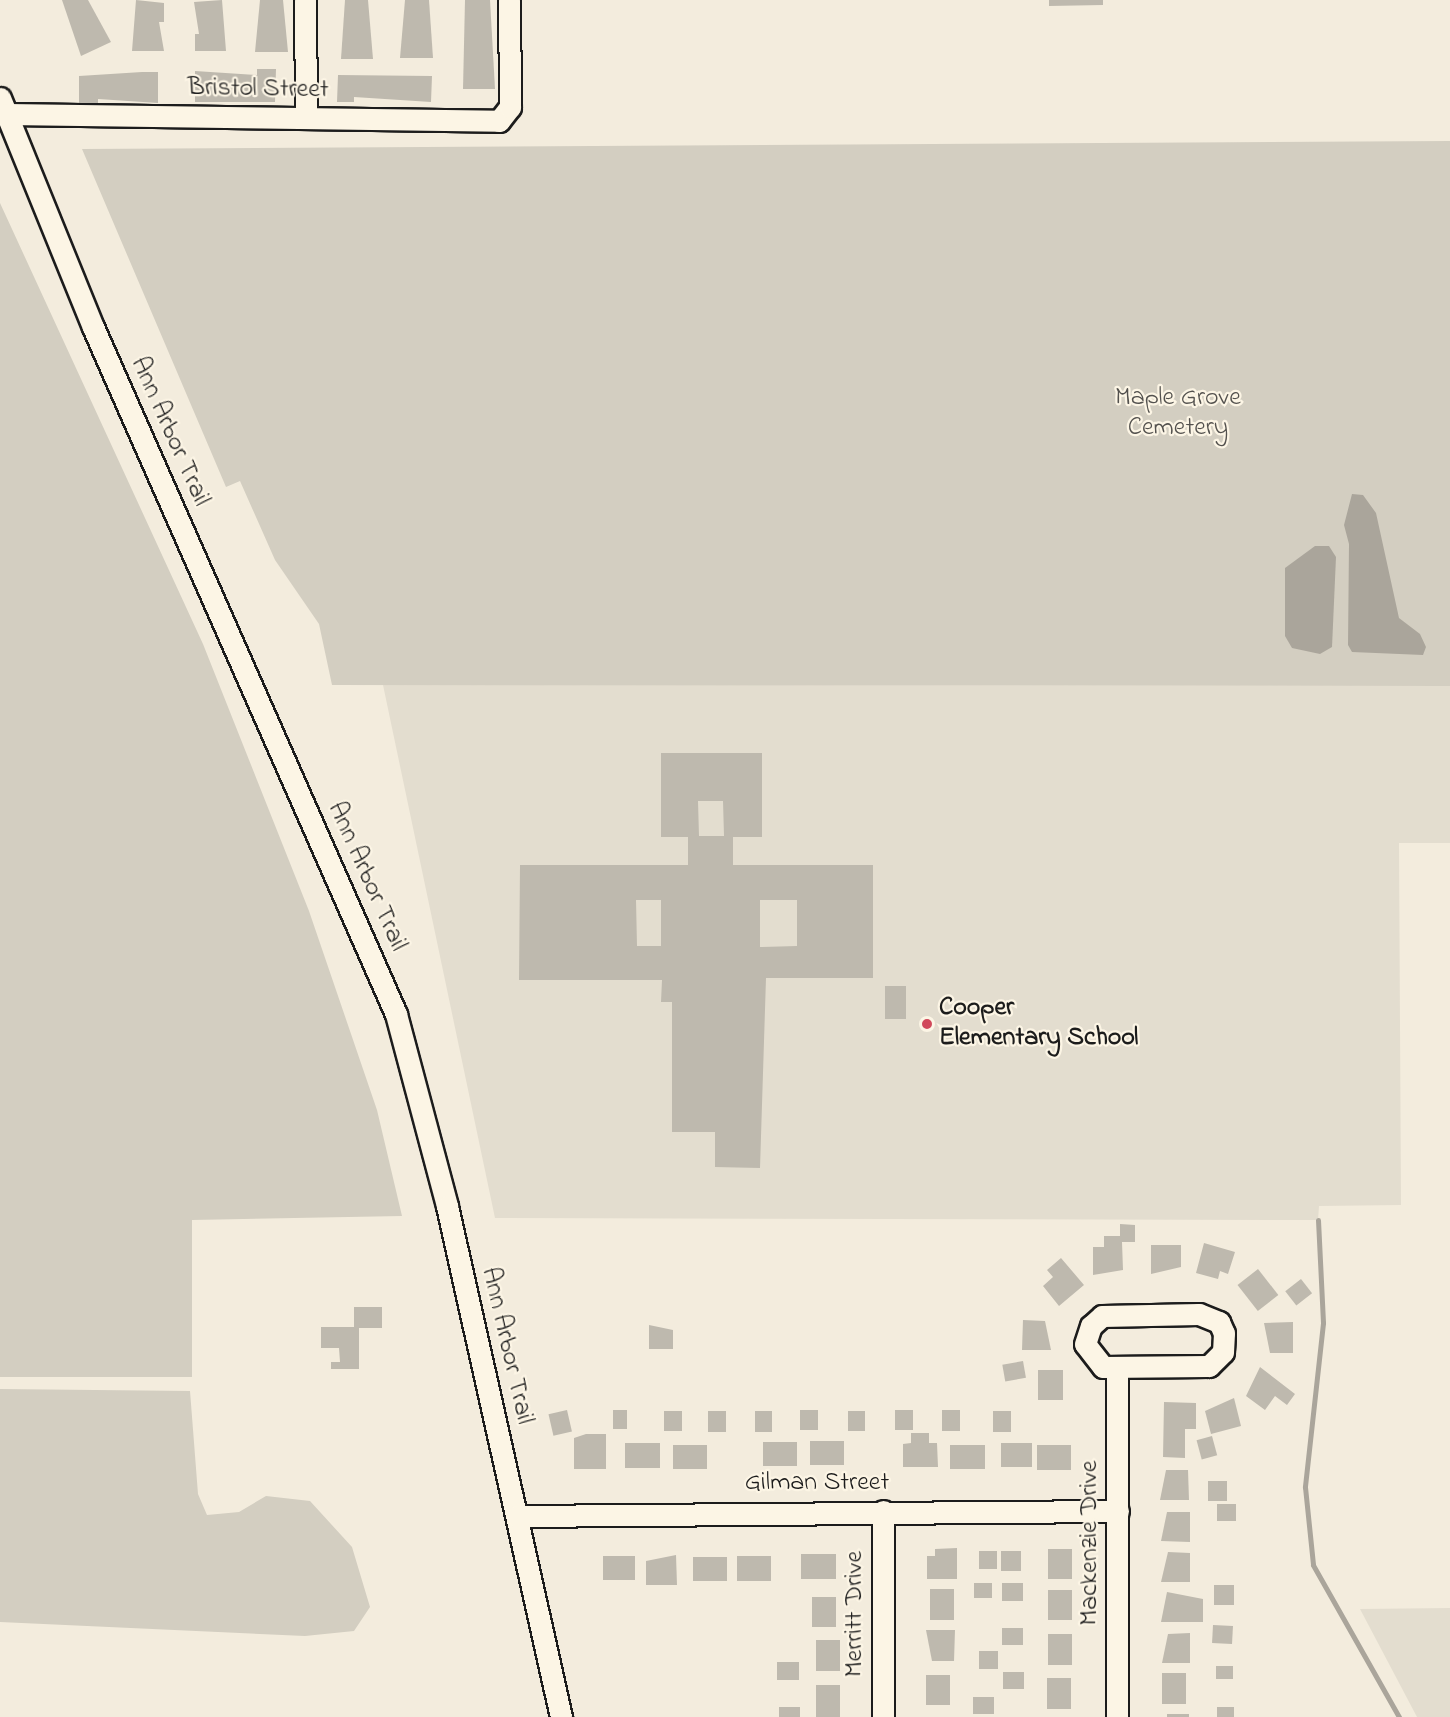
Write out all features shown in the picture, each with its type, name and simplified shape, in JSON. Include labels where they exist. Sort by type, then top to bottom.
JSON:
[{"type":"street","points":[[305,0],[306,117]]},
{"type":"street","name":"Bristol Street","points":[[4,106],[491,122],[506,114],[509,0]]},
{"type":"street","name":"Ann Arbor Trail","points":[[4,106],[93,327],[396,1014],[426,1116],[561,1717]]},
{"type":"street","points":[[1199,1314],[1218,1322],[1224,1333],[1222,1352],[1209,1366],[1117,1369],[1097,1365],[1085,1344],[1091,1326],[1102,1316],[1199,1314]]},
{"type":"street","name":"Mackenzie Drive","points":[[1117,1369],[1117,1717]]},
{"type":"street","name":"Gilman Street","points":[[517,1516],[884,1511],[1118,1511]]},
{"type":"street","name":"Merritt Drive","points":[[883,1717],[884,1511]]},
{"type":"shaded area","points":[[1352,494],[1363,495],[1376,513],[1399,618],[1420,634],[1426,647],[1423,655],[1352,652],[1348,645],[1349,544],[1344,525]]},
{"type":"shaded area","points":[[1315,546],[1329,546],[1336,557],[1332,647],[1320,654],[1292,648],[1285,636],[1285,568]]},
{"type":"shaded area","name":"Cooper Elementary School","points":[[383,685],[1450,686],[1450,843],[1399,843],[1401,1205],[1319,1206],[1318,1220],[495,1218]]},
{"type":"shaded area","points":[[1450,1608],[1450,1717],[1417,1717],[1360,1609]]},
{"type":"green space","name":"Maple Grove Cemetery","points":[[1450,141],[1450,686],[332,685],[319,624],[275,560],[240,481],[226,487],[82,149]]},
{"type":"green space","points":[[0,203],[203,644],[309,911],[377,1110],[402,1216],[192,1220],[192,1377],[0,1377]]},
{"type":"green space","points":[[0,1389],[190,1391],[198,1494],[207,1515],[239,1512],[266,1496],[310,1501],[352,1547],[370,1607],[354,1631],[305,1636],[0,1622]]},
{"type":"building","points":[[62,0],[88,0],[111,42],[81,56]]},
{"type":"building","points":[[136,0],[164,3],[164,22],[159,22],[164,51],[132,51]]},
{"type":"building","points":[[222,0],[226,51],[195,51],[195,34],[199,34],[194,2]]},
{"type":"building","points":[[260,0],[283,0],[288,52],[255,52]]},
{"type":"building","points":[[345,0],[368,0],[373,59],[341,59]]},
{"type":"building","points":[[405,0],[429,0],[433,58],[400,58]]},
{"type":"building","points":[[465,0],[490,0],[495,89],[463,89]]},
{"type":"building","points":[[1049,0],[1103,0],[1103,5],[1049,6]]},
{"type":"building","points":[[257,69],[276,69],[275,102],[195,102],[195,71],[257,75]]},
{"type":"building","points":[[158,72],[158,103],[98,99],[98,104],[79,104],[79,76]]},
{"type":"building","points":[[338,75],[432,76],[431,102],[354,97],[354,102],[337,102]]},
{"type":"building","points":[[661,753],[762,753],[762,837],[733,837],[733,865],[873,865],[873,978],[766,978],[760,1168],[715,1167],[715,1132],[672,1132],[672,1002],[661,1002],[662,980],[519,980],[520,865],[688,865],[688,837],[661,837]],"holes":[[[698,801],[723,801],[724,836],[699,836]],[[636,900],[661,900],[661,946],[637,946]],[[760,900],[797,900],[797,946],[760,947]]]},
{"type":"building","points":[[885,986],[906,986],[906,1019],[885,1019]]},
{"type":"building","points":[[1120,1224],[1135,1225],[1135,1242],[1122,1242],[1123,1270],[1093,1275],[1093,1247],[1104,1247],[1104,1236],[1120,1236]]},
{"type":"building","points":[[1204,1243],[1235,1252],[1228,1274],[1220,1271],[1218,1279],[1196,1273]]},
{"type":"building","points":[[1151,1245],[1181,1245],[1181,1267],[1151,1274]]},
{"type":"building","points":[[1061,1258],[1084,1285],[1059,1306],[1043,1286],[1053,1277],[1047,1270]]},
{"type":"building","points":[[1258,1269],[1278,1295],[1258,1311],[1238,1285]]},
{"type":"building","points":[[1301,1279],[1312,1293],[1296,1305],[1285,1291]]},
{"type":"building","points":[[354,1307],[382,1307],[382,1328],[359,1328],[359,1369],[331,1369],[331,1362],[340,1362],[339,1348],[321,1348],[321,1327],[354,1327]]},
{"type":"building","points":[[1023,1320],[1045,1321],[1051,1350],[1022,1350]]},
{"type":"building","points":[[1293,1322],[1293,1353],[1270,1353],[1264,1323]]},
{"type":"building","points":[[649,1325],[673,1330],[673,1349],[649,1349]]},
{"type":"building","points":[[1023,1361],[1026,1378],[1005,1381],[1002,1365]]},
{"type":"building","points":[[1260,1367],[1295,1394],[1287,1405],[1275,1396],[1265,1410],[1246,1396]]},
{"type":"building","points":[[1038,1370],[1063,1370],[1063,1400],[1038,1400]]},
{"type":"building","points":[[1234,1398],[1241,1426],[1211,1434],[1205,1411]]},
{"type":"building","points":[[1164,1402],[1196,1403],[1196,1429],[1185,1429],[1185,1458],[1163,1457]]},
{"type":"building","points":[[567,1410],[572,1431],[553,1436],[548,1414]]},
{"type":"building","points":[[613,1410],[627,1410],[627,1429],[613,1429]]},
{"type":"building","points":[[800,1410],[818,1410],[818,1430],[800,1430]]},
{"type":"building","points":[[895,1410],[913,1410],[913,1430],[895,1430]]},
{"type":"building","points":[[942,1410],[960,1410],[960,1431],[942,1431]]},
{"type":"building","points":[[664,1411],[682,1411],[682,1431],[664,1431]]},
{"type":"building","points":[[708,1411],[726,1411],[726,1432],[708,1432]]},
{"type":"building","points":[[755,1411],[772,1411],[772,1432],[755,1432]]},
{"type":"building","points":[[848,1411],[865,1411],[865,1431],[848,1431]]},
{"type":"building","points":[[993,1411],[1011,1411],[1011,1432],[993,1432]]},
{"type":"building","points":[[911,1433],[929,1433],[929,1443],[937,1443],[938,1467],[903,1467],[903,1444],[911,1443]]},
{"type":"building","points":[[586,1434],[606,1434],[606,1469],[574,1469],[574,1438]]},
{"type":"building","points":[[1212,1436],[1217,1455],[1202,1459],[1197,1440]]},
{"type":"building","points":[[810,1441],[844,1441],[844,1465],[810,1465]]},
{"type":"building","points":[[763,1442],[797,1442],[797,1466],[763,1466]]},
{"type":"building","points":[[625,1443],[660,1443],[660,1468],[625,1468]]},
{"type":"building","points":[[1001,1443],[1032,1443],[1032,1467],[1001,1467]]},
{"type":"building","points":[[673,1445],[707,1445],[707,1469],[673,1469]]},
{"type":"building","points":[[950,1445],[985,1445],[985,1469],[950,1469]]},
{"type":"building","points":[[1037,1445],[1071,1445],[1071,1470],[1037,1470]]},
{"type":"building","points":[[1166,1470],[1188,1470],[1189,1500],[1160,1500]]},
{"type":"building","points":[[1208,1481],[1227,1481],[1227,1501],[1208,1501]]},
{"type":"building","points":[[1217,1504],[1236,1504],[1236,1521],[1217,1521]]},
{"type":"building","points":[[1167,1512],[1190,1512],[1190,1542],[1161,1541]]},
{"type":"building","points":[[957,1548],[957,1579],[927,1579],[927,1556],[935,1556],[935,1549]]},
{"type":"building","points":[[1048,1549],[1072,1549],[1072,1579],[1048,1579]]},
{"type":"building","points":[[979,1551],[997,1551],[997,1569],[979,1569]]},
{"type":"building","points":[[1001,1551],[1021,1551],[1021,1571],[1001,1571]]},
{"type":"building","points":[[1168,1552],[1190,1553],[1190,1582],[1161,1582]]},
{"type":"building","points":[[801,1554],[836,1554],[836,1579],[801,1579]]},
{"type":"building","points":[[676,1555],[677,1585],[646,1585],[646,1561]]},
{"type":"building","points":[[603,1556],[635,1556],[635,1580],[603,1580]]},
{"type":"building","points":[[737,1556],[771,1556],[771,1581],[737,1581]]},
{"type":"building","points":[[693,1557],[727,1557],[727,1581],[693,1581]]},
{"type":"building","points":[[974,1583],[992,1583],[992,1598],[974,1598]]},
{"type":"building","points":[[1002,1583],[1023,1583],[1023,1601],[1002,1601]]},
{"type":"building","points":[[1214,1585],[1234,1585],[1234,1605],[1214,1605]]},
{"type":"building","points":[[930,1589],[954,1589],[954,1620],[930,1620]]},
{"type":"building","points":[[1048,1590],[1072,1590],[1072,1620],[1048,1620]]},
{"type":"building","points":[[1167,1592],[1203,1599],[1203,1622],[1161,1622]]},
{"type":"building","points":[[812,1597],[836,1597],[836,1627],[812,1627]]},
{"type":"building","points":[[1213,1625],[1233,1626],[1232,1644],[1212,1643]]},
{"type":"building","points":[[1002,1628],[1023,1628],[1023,1645],[1002,1645]]},
{"type":"building","points":[[926,1630],[955,1630],[954,1661],[932,1661]]},
{"type":"building","points":[[1190,1633],[1190,1663],[1162,1663],[1168,1634]]},
{"type":"building","points":[[1048,1634],[1072,1634],[1072,1665],[1048,1665]]},
{"type":"building","points":[[816,1640],[840,1640],[840,1671],[816,1671]]},
{"type":"building","points":[[979,1651],[998,1651],[998,1669],[979,1669]]},
{"type":"building","points":[[777,1662],[799,1662],[799,1680],[777,1680]]},
{"type":"building","points":[[1216,1666],[1233,1666],[1233,1679],[1216,1679]]},
{"type":"building","points":[[1003,1672],[1024,1672],[1024,1689],[1003,1689]]},
{"type":"building","points":[[1162,1673],[1186,1673],[1186,1704],[1162,1704]]},
{"type":"building","points":[[926,1675],[950,1675],[950,1705],[926,1705]]},
{"type":"building","points":[[1047,1678],[1071,1678],[1071,1709],[1047,1709]]},
{"type":"building","points":[[816,1685],[840,1685],[840,1717],[816,1717]]},
{"type":"building","points":[[973,1697],[994,1697],[994,1714],[973,1714]]},
{"type":"building","points":[[779,1707],[800,1707],[800,1717],[779,1717]]},
{"type":"building","points":[[1217,1707],[1234,1707],[1234,1717],[1217,1717]]},
{"type":"building","points":[[1167,1714],[1189,1714],[1189,1717],[1167,1717]]},
{"type":"waterway","points":[[1318,1220],[1323,1323],[1305,1487],[1313,1565],[1399,1717]]},
{"type":"place","name":"Cooper Elementary School","points":[[927,1024]]}]
